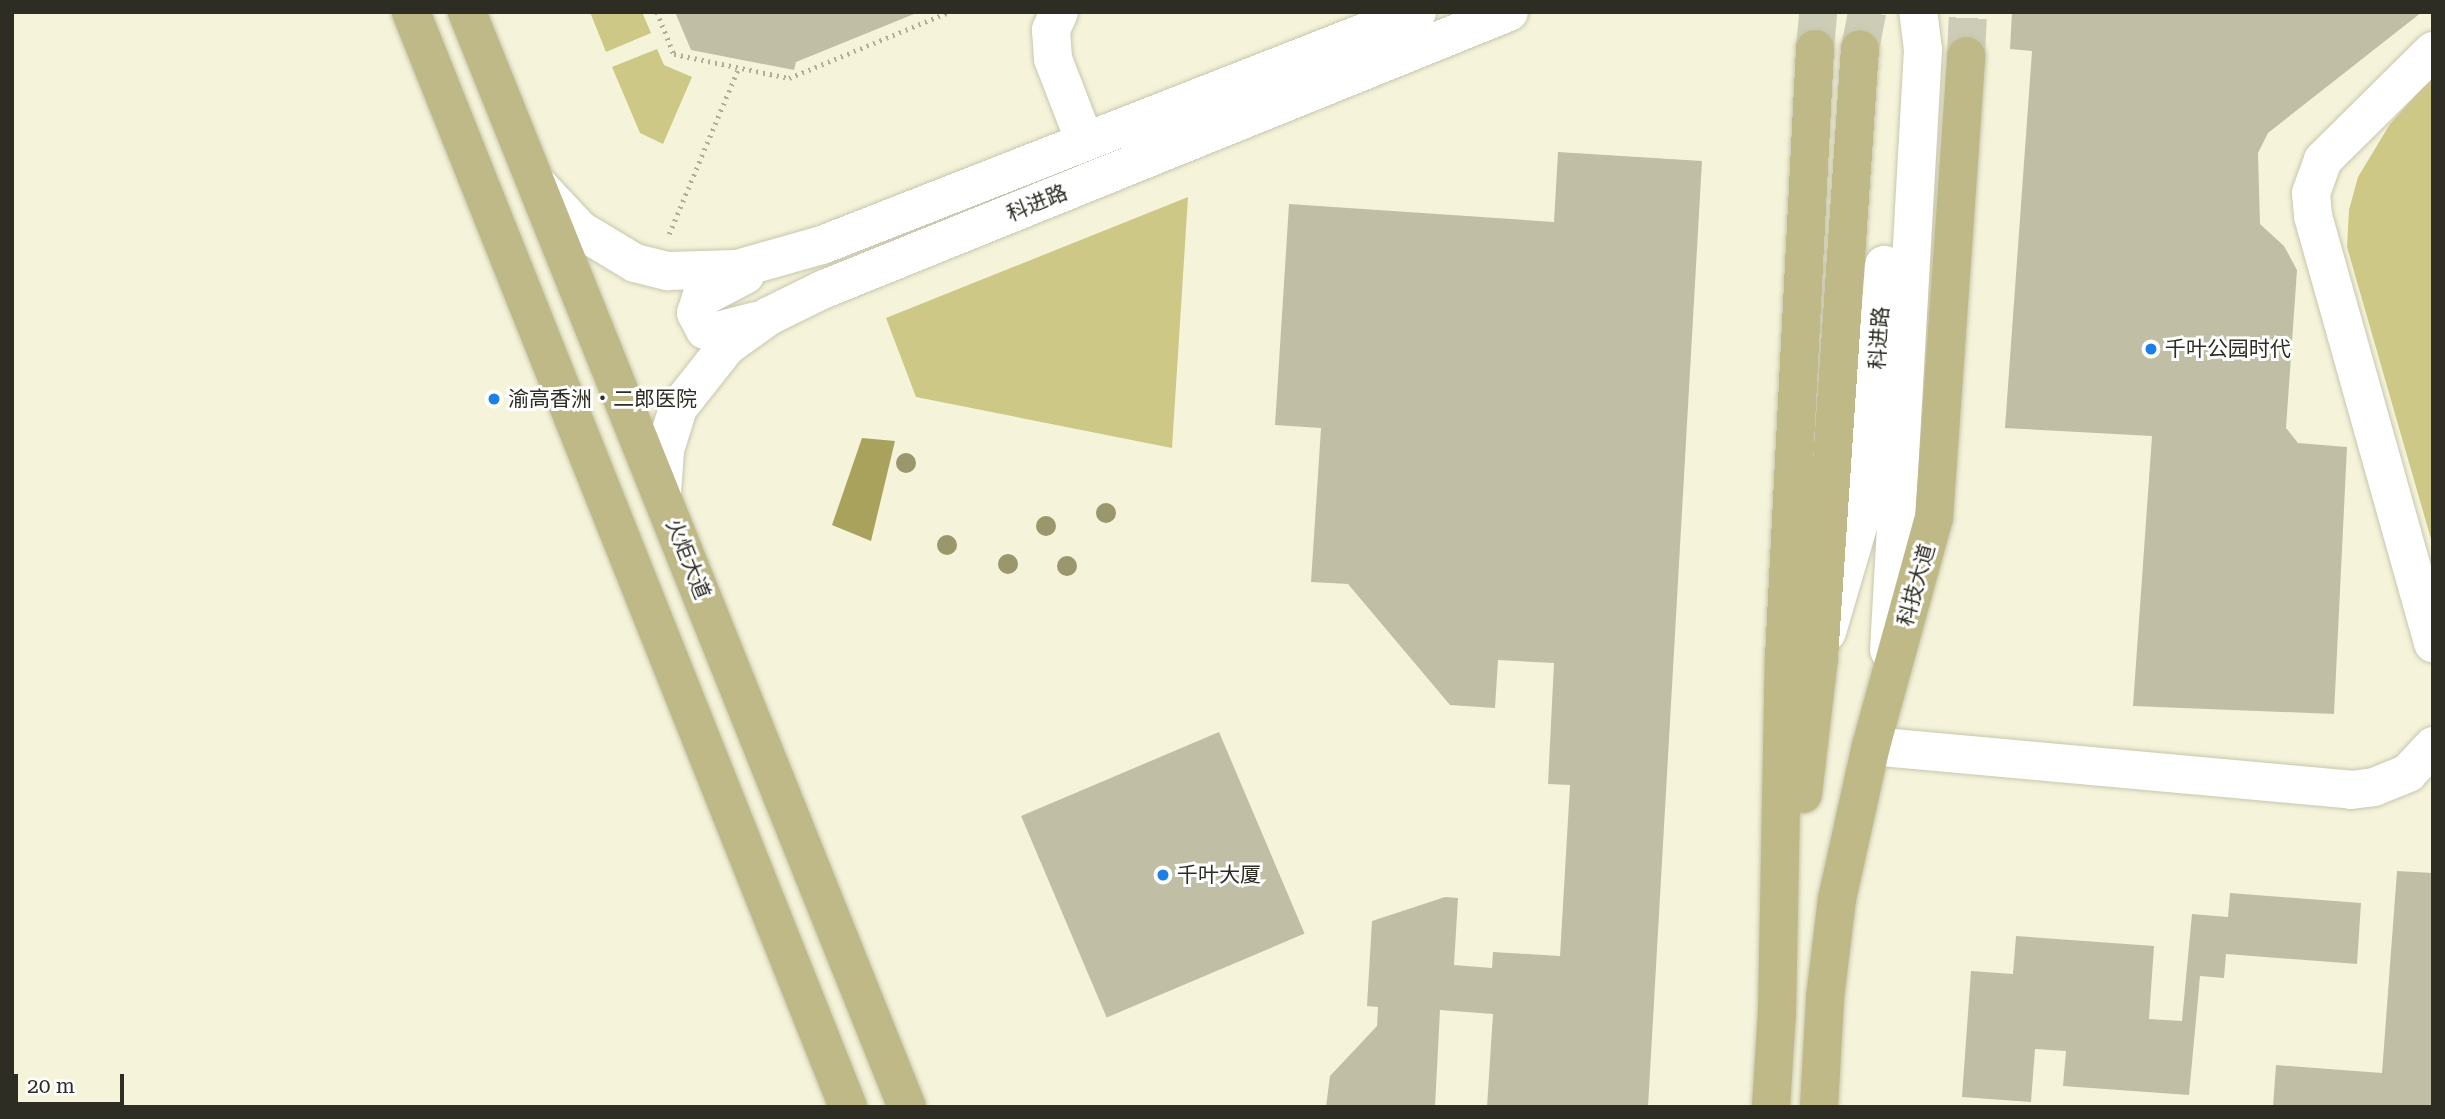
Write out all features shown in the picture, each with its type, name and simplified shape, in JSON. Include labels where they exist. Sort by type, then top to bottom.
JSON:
[{"type":"main road","points":[[411,12],[848,1107]]},
{"type":"main road","name":"火炬大道","points":[[467,12],[907,1107]]},
{"type":"main road","points":[[1771,1107],[1777,1012],[1784,657],[1815,49]]},
{"type":"main road","points":[[1777,1012],[1819,658],[1860,50]]},
{"type":"main road","name":"科技大道","points":[[1819,1107],[1830,943],[1871,746],[1934,518],[1939,483],[1966,56]]},
{"type":"street","points":[[1059,12],[1051,30],[1053,59],[1085,142]]},
{"type":"street","points":[[769,316],[714,332],[699,323],[696,306],[718,287],[786,259],[1417,12]]},
{"type":"street","name":"科进路","points":[[662,493],[665,450],[678,408],[726,346],[769,316],[822,290],[1509,12]]},
{"type":"street","name":"科进路","points":[[1819,658],[1859,535],[1871,467],[1898,50],[1891,12]]},
{"type":"street","points":[[1887,687],[1923,50],[1918,12]]},
{"type":"street","points":[[2433,51],[2323,159],[2311,193],[2313,216],[2433,643]]},
{"type":"street","points":[[536,183],[580,230],[635,263],[701,273],[786,259]]},
{"type":"street","points":[[1871,746],[2351,790],[2374,787],[2408,773],[2433,746]]},
{"type":"path","points":[[657,12],[674,54],[789,78],[949,12]]},
{"type":"path","points":[[666,241],[739,67]]},
{"type":"shaded area","points":[[590,12],[642,12],[651,33],[606,52]]},
{"type":"shaded area","points":[[657,49],[664,65],[692,77],[663,144],[640,133],[612,67]]},
{"type":"shaded area","points":[[2433,76],[2433,546],[2347,247],[2349,210],[2358,177],[2390,124]]},
{"type":"shaded area","points":[[1188,197],[1172,448],[916,397],[886,318]]},
{"type":"shaded area","points":[[862,438],[895,441],[871,541],[832,525]]},
{"type":"building","points":[[675,12],[919,12],[796,62],[794,70],[691,50]]},
{"type":"building","name":"千叶公园时代","points":[[2012,12],[2422,12],[2268,133],[2258,153],[2260,224],[2284,246],[2297,270],[2286,428],[2298,443],[2347,447],[2334,714],[2133,706],[2152,436],[2005,428],[2032,51],[2010,49]]},
{"type":"building","points":[[1558,152],[1702,161],[1648,1107],[1487,1107],[1493,1014],[1440,1010],[1435,1107],[1326,1107],[1330,1076],[1377,1026],[1378,1007],[1367,1006],[1372,921],[1445,897],[1458,898],[1454,965],[1492,968],[1493,952],[1560,956],[1570,785],[1548,784],[1554,663],[1498,660],[1495,708],[1450,705],[1348,584],[1311,582],[1321,428],[1275,425],[1289,204],[1554,222]]},
{"type":"building","name":"千叶大厦","points":[[1219,732],[1305,934],[1107,1018],[1021,816]]},
{"type":"building","points":[[2397,871],[2433,873],[2433,1107],[2273,1107],[2276,1065],[2382,1073]]},
{"type":"building","points":[[2230,893],[2361,903],[2357,964],[2226,954],[2224,978],[2200,976],[2189,1095],[2063,1086],[2066,1051],[2035,1049],[2031,1102],[1962,1097],[1971,971],[2013,974],[2016,936],[2154,946],[2149,1019],[2182,1021],[2192,914],[2228,917]]},
{"type":"tunnel","points":[[1815,49],[1818,12]]},
{"type":"tunnel","points":[[1860,49],[1867,12]]},
{"type":"tunnel","points":[[1966,56],[1968,12]]},
{"type":"place","name":"千叶公园时代","points":[[2151,349]]},
{"type":"place","name":"渝高香洲‧二郎医院","points":[[494,399]]},
{"type":"place","name":"千叶大厦","points":[[1163,875]]}]
